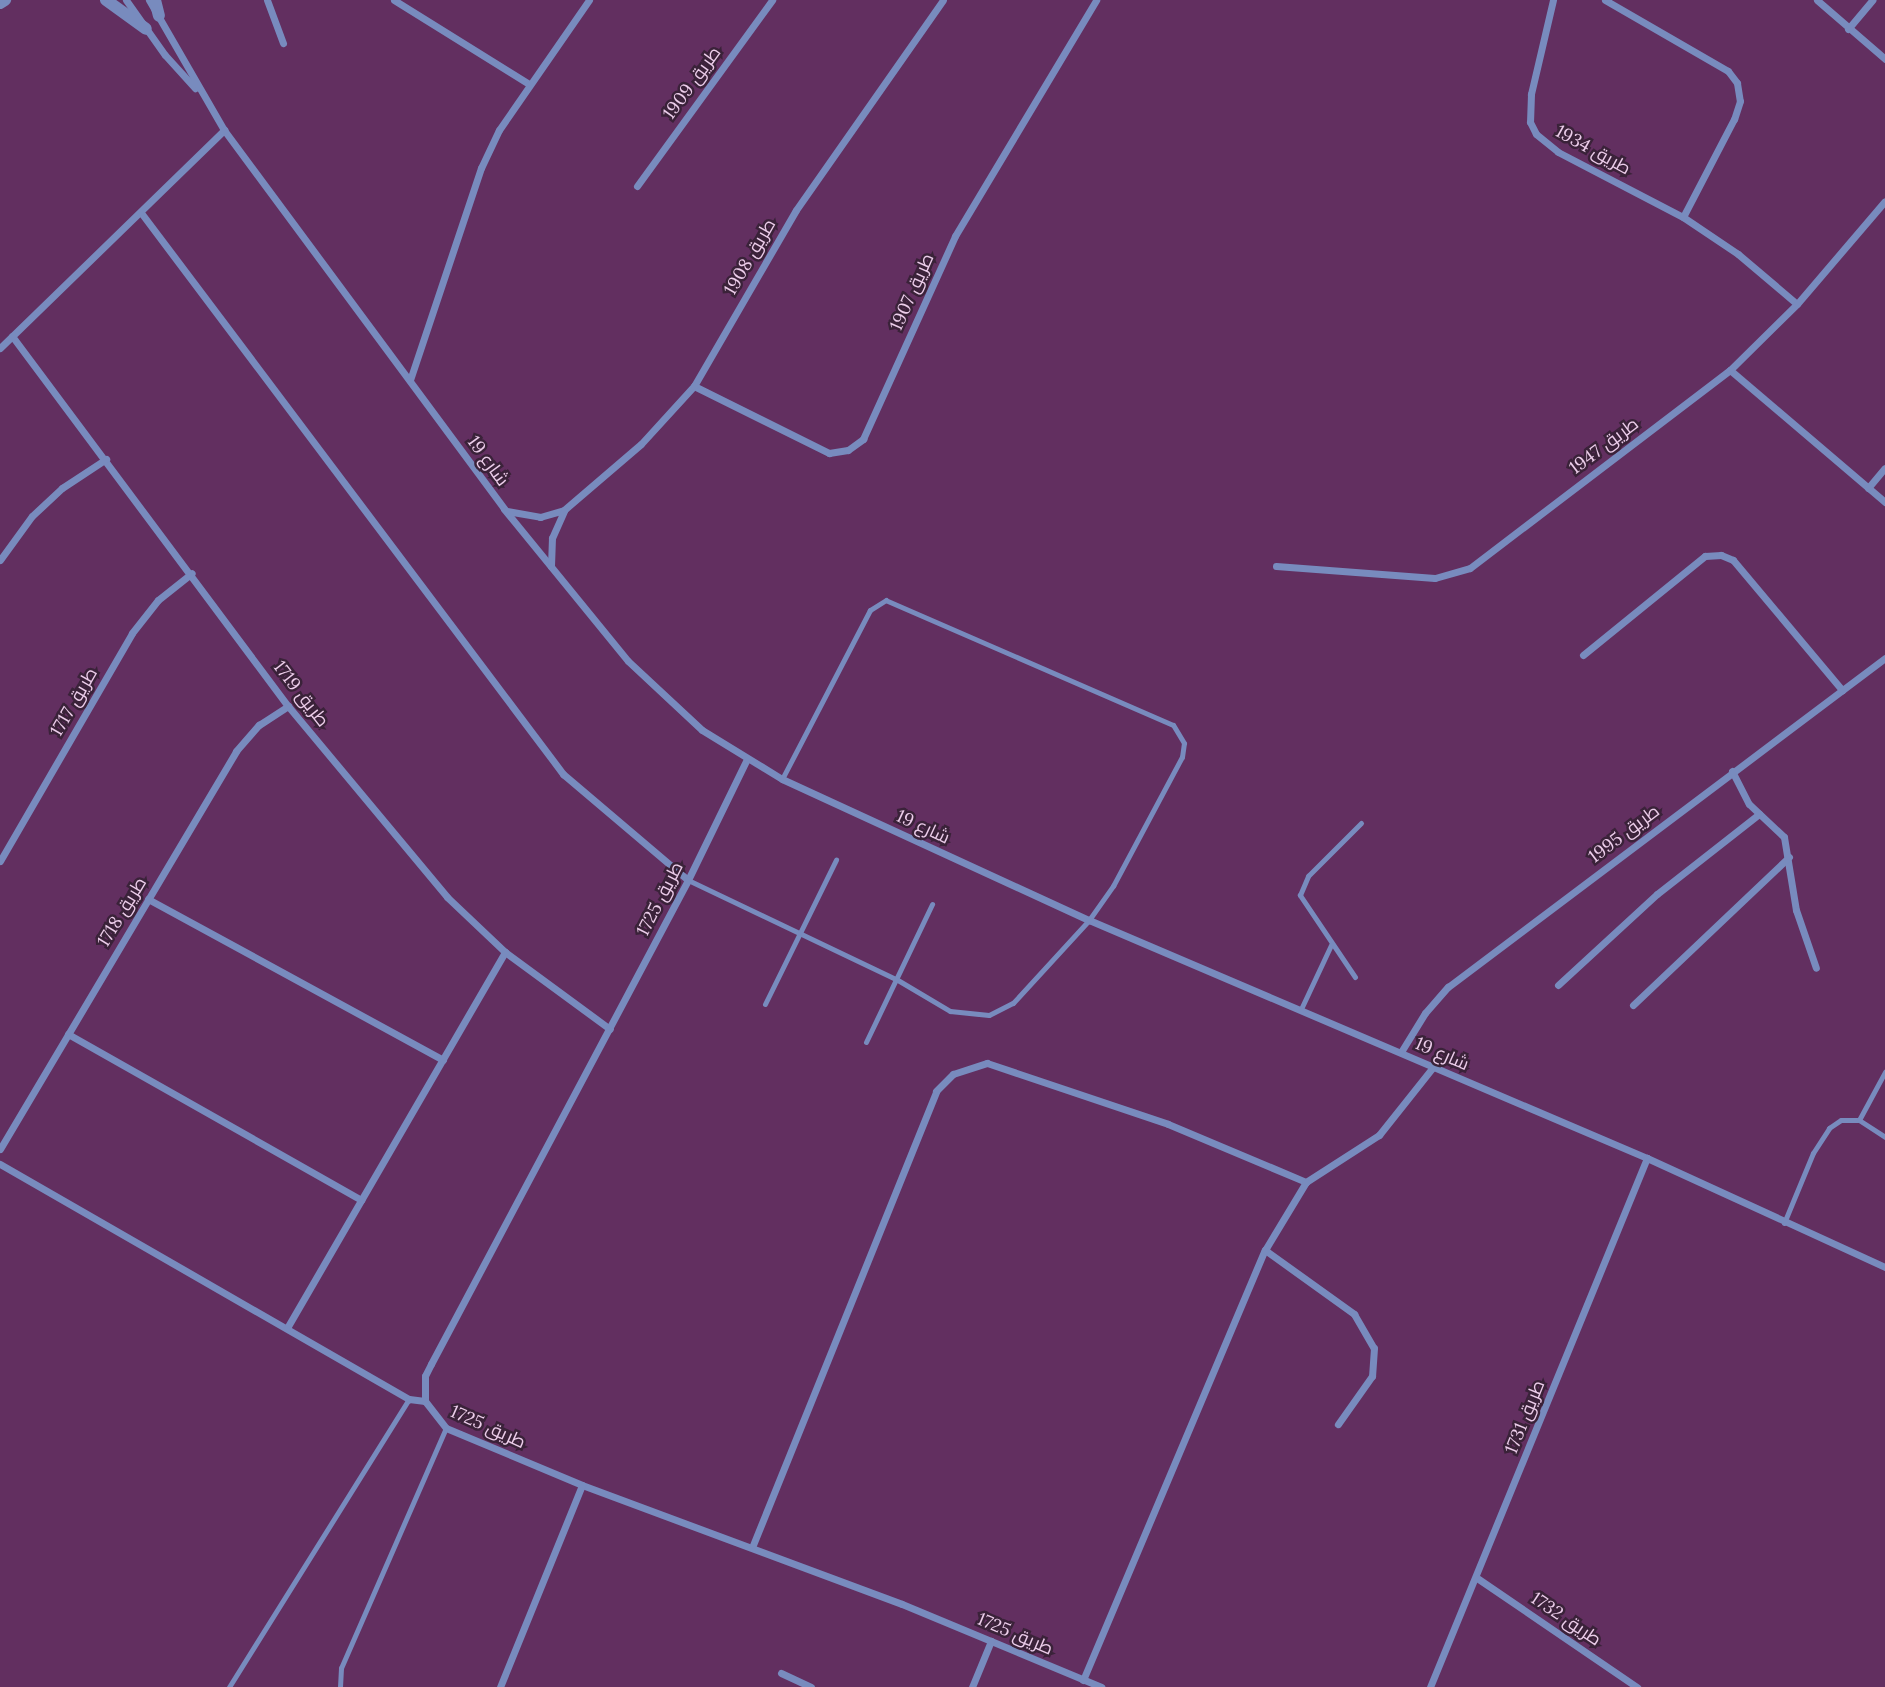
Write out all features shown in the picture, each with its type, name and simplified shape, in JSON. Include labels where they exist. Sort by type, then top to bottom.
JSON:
[{"type":"street","points":[[0,2],[5,0]]},
{"type":"street","points":[[106,0],[146,29]]},
{"type":"street","name":"شارع 19","points":[[127,0],[146,29],[198,90]]},
{"type":"street","name":"شارع 19","points":[[149,0],[198,90],[224,130],[551,569],[672,705],[746,761],[1089,920],[1647,1158],[1784,1223],[1885,1266]]},
{"type":"street","points":[[155,0],[159,16]]},
{"type":"street","points":[[267,0],[283,43]]},
{"type":"street","points":[[394,0],[529,84]]},
{"type":"street","points":[[410,380],[481,169],[529,84],[589,0]]},
{"type":"street","name":"طريق 1909","points":[[637,186],[772,0]]},
{"type":"street","name":"طريق 1908","points":[[551,569],[552,538],[564,510],[631,453],[694,386],[796,210],[943,0]]},
{"type":"street","name":"طريق 1907","points":[[694,386],[829,453],[848,450],[863,439],[955,236],[1096,0]]},
{"type":"street","name":"طريق 1934","points":[[1553,0],[1531,94],[1530,122],[1535,134],[1558,152],[1683,217],[1746,260],[1797,304]]},
{"type":"street","points":[[1605,0],[1727,71],[1737,82],[1740,101],[1734,119],[1683,217]]},
{"type":"street","points":[[1817,0],[1885,59]]},
{"type":"street","points":[[1848,29],[1872,0]]},
{"type":"street","points":[[0,348],[142,214],[224,130]]},
{"type":"street","name":"طريق 1947","points":[[1276,566],[1435,578],[1470,568],[1730,370],[1797,304],[1885,201]]},
{"type":"street","points":[[142,214],[563,774],[688,880]]},
{"type":"street","name":"طريق 1719","points":[[12,336],[192,573],[288,706],[447,897],[505,953],[610,1029]]},
{"type":"street","points":[[1730,370],[1885,502]]},
{"type":"street","points":[[0,560],[32,516],[62,488],[106,459]]},
{"type":"street","points":[[1868,488],[1885,468]]},
{"type":"street","name":"طريق 1908","points":[[504,509],[528,517],[564,510]]},
{"type":"street","points":[[1583,655],[1705,556],[1721,555],[1733,559],[1842,690]]},
{"type":"street","name":"طريق 1717","points":[[0,861],[132,633],[158,600],[192,573]]},
{"type":"street","name":"طريق 1995","points":[[1401,1052],[1425,1013],[1448,987],[1885,658]]},
{"type":"street","name":"طريق 1718","points":[[0,1149],[236,751],[259,725],[288,706]]},
{"type":"street","name":"طريق 1725","points":[[746,761],[688,880],[431,1364],[425,1376],[425,1401],[446,1428],[582,1485],[753,1545],[1101,1687]]},
{"type":"street","points":[[1732,771],[1759,814],[1779,830],[1789,857],[1796,910],[1816,968]]},
{"type":"street","points":[[1558,985],[1657,894],[1759,814]]},
{"type":"street","points":[[1633,1005],[1789,857]]},
{"type":"street","points":[[148,899],[443,1060]]},
{"type":"street","points":[[287,1328],[505,953]]},
{"type":"street","points":[[68,1034],[361,1200]]},
{"type":"street","points":[[753,1545],[936,1091],[953,1073],[987,1063],[1144,1115],[1306,1182]]},
{"type":"street","points":[[1083,1680],[1265,1250],[1306,1182],[1379,1135],[1433,1067]]},
{"type":"street","name":"طريق 1731","points":[[1430,1687],[1477,1578],[1647,1158]]},
{"type":"street","points":[[0,1164],[409,1399],[425,1401]]},
{"type":"street","points":[[1265,1250],[1354,1314],[1374,1348],[1372,1376],[1338,1424]]},
{"type":"street","points":[[500,1687],[582,1485]]},
{"type":"street","name":"طريق 1732","points":[[1477,1578],[1637,1687]]},
{"type":"street","points":[[972,1687],[991,1641]]},
{"type":"street","points":[[781,1673],[811,1687]]},
{"type":"lane","points":[[688,880],[896,979],[962,1015],[989,1016],[1013,1003],[1089,920],[1113,886],[1182,757],[1184,743],[1173,725],[886,600],[870,610],[782,779]]},
{"type":"lane","points":[[1355,977],[1304,907],[1300,889],[1361,823]]},
{"type":"lane","points":[[765,1004],[836,860]]},
{"type":"lane","points":[[866,1042],[932,904]]},
{"type":"lane","points":[[1301,1009],[1331,945]]},
{"type":"lane","points":[[1859,1120],[1885,1072]]},
{"type":"lane","points":[[1784,1223],[1813,1153],[1829,1128],[1841,1120],[1859,1120],[1885,1137]]},
{"type":"lane","points":[[229,1687],[409,1399]]},
{"type":"lane","points":[[340,1687],[341,1668],[446,1428]]}]
